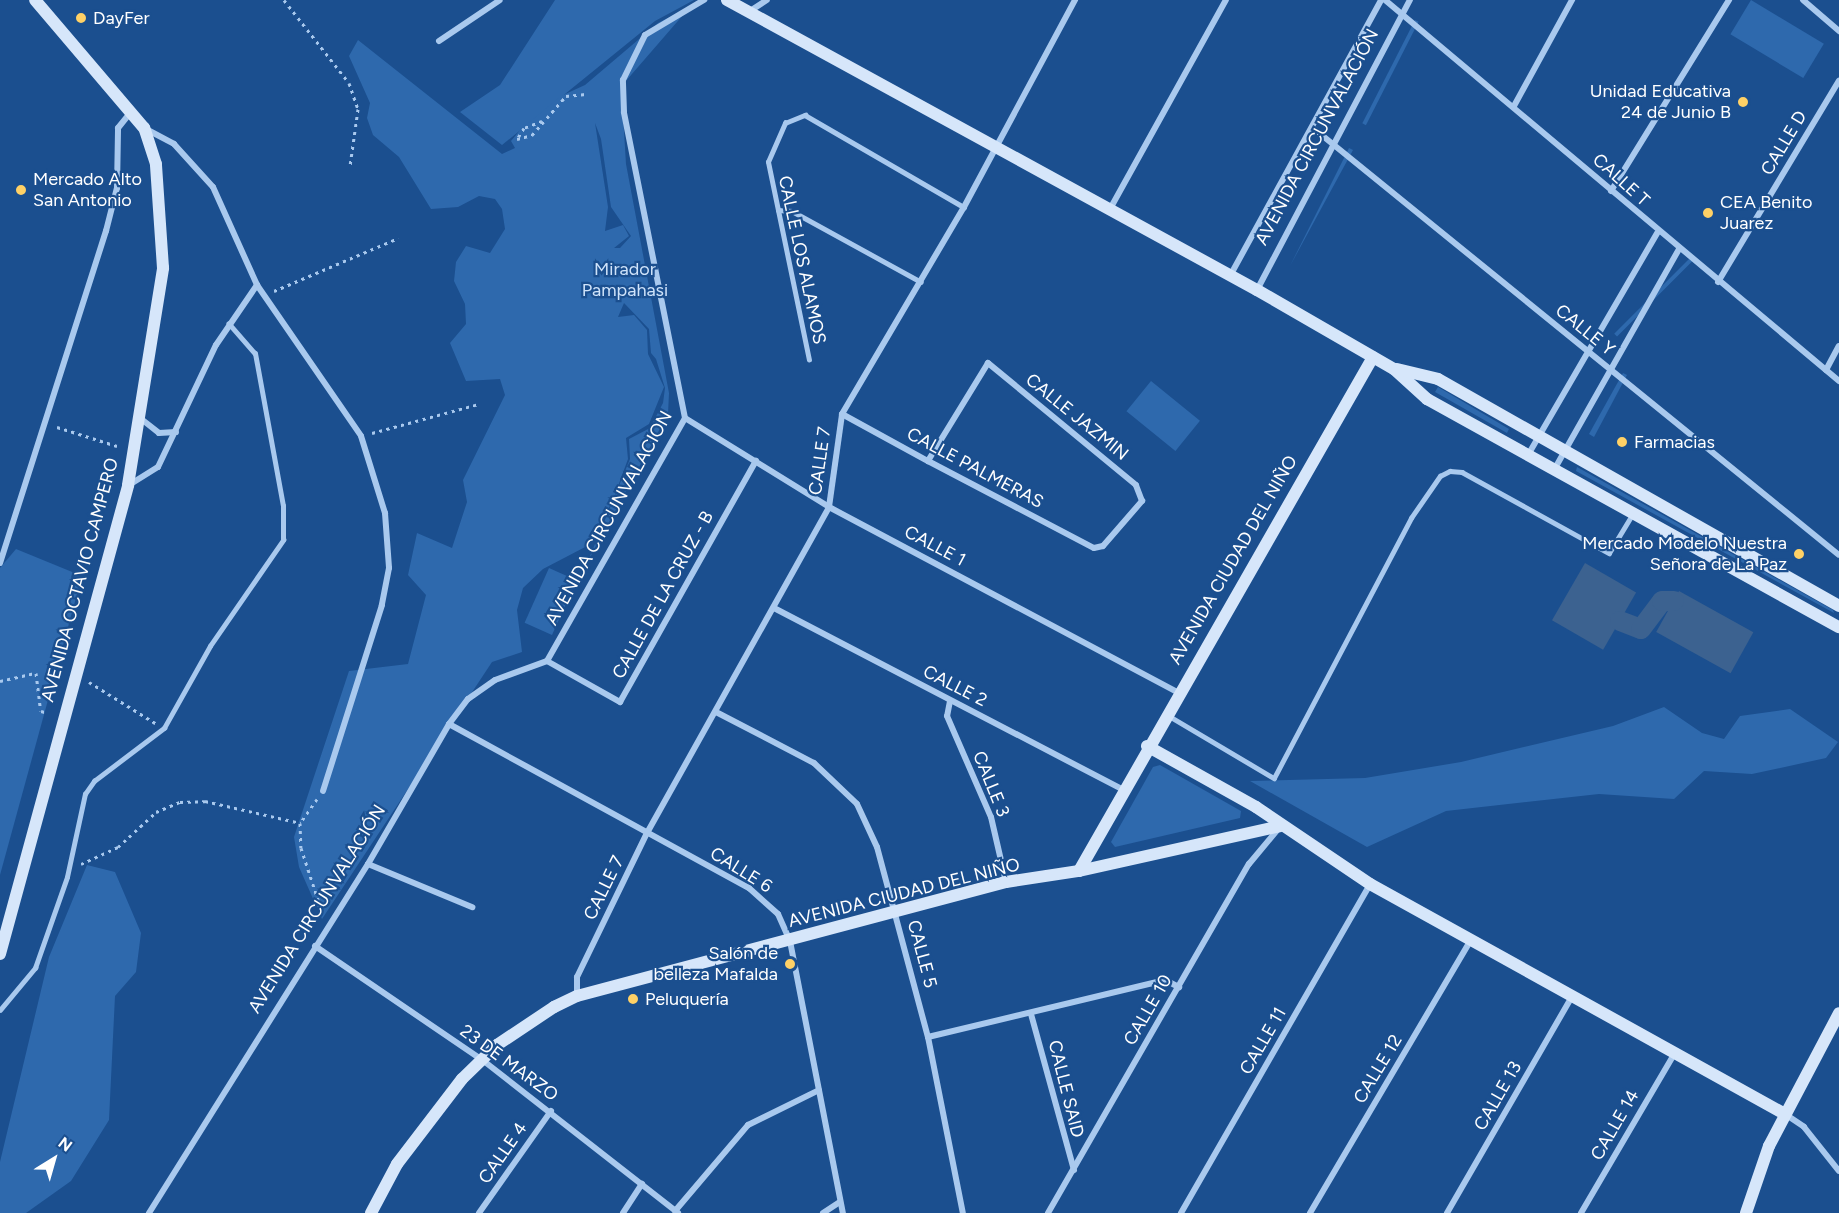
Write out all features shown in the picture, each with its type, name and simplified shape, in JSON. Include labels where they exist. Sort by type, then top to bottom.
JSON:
[{"type":"main road","name":"AVENIDA OCTAVIO CAMPERO","points":[[0,954],[128,485],[164,268],[156,164],[144,128],[35,0]]},
{"type":"main road","points":[[727,0],[1257,290],[1394,369],[1427,399],[1632,514],[1838,625]]},
{"type":"main road","name":"AVENIDA CIUDAD DEL NIÑO","points":[[371,1213],[432,1113],[528,1022],[577,996],[1006,882],[1079,871],[1177,692],[1373,357]]},
{"type":"main road","points":[[1394,369],[1438,379],[1839,606]]},
{"type":"main road","points":[[1147,746],[1256,807],[1280,826],[1370,884],[1574,995],[1785,1114]]},
{"type":"main road","points":[[1079,871],[1280,826]]},
{"type":"main road","points":[[1746,1213],[1785,1114],[1839,1013]]},
{"type":"street","points":[[439,41],[500,0]]},
{"type":"street","name":"AVENIDA CIRCUNVALACION","points":[[547,661],[685,418],[677,354],[624,112],[623,80],[645,35],[704,0]]},
{"type":"street","points":[[748,12],[767,0]]},
{"type":"street","name":"CALLE 7","points":[[577,996],[577,977],[647,833],[829,507],[842,414],[964,207],[993,147],[1075,0]]},
{"type":"street","points":[[1109,211],[1226,0]]},
{"type":"street","name":"CALLE T","points":[[1383,0],[1514,106],[1657,232],[1839,381]]},
{"type":"street","name":"AVENIDA CIRCUNVALACIÓN","points":[[1230,276],[1383,0]]},
{"type":"street","name":"AVENIDA CIRCUNVALACIÓN","points":[[1257,290],[1410,0]]},
{"type":"street","points":[[1514,106],[1572,0]]},
{"type":"street","points":[[1611,191],[1729,0]]},
{"type":"street","points":[[1803,0],[1839,31]]},
{"type":"street","name":"CALLE D","points":[[1718,282],[1839,81]]},
{"type":"street","points":[[0,563],[106,231],[117,188],[118,128],[131,112]]},
{"type":"street","points":[[144,128],[174,144],[213,187],[257,285],[267,294],[361,436],[385,513],[389,568],[323,791]]},
{"type":"street","name":"CALLE Y","points":[[1313,128],[1839,555]]},
{"type":"street","points":[[1528,456],[1590,354],[1657,232]]},
{"type":"street","points":[[1554,471],[1679,249]]},
{"type":"street","points":[[128,485],[158,467],[229,324],[257,285]]},
{"type":"street","points":[[1826,370],[1839,346]]},
{"type":"street","name":"CALLE JAZMIN","points":[[928,460],[988,363],[1143,496],[1140,507],[1094,548]]},
{"type":"street","name":"CALLE PALMERAS","points":[[842,414],[1094,548]]},
{"type":"street","points":[[140,418],[159,433],[176,432]]},
{"type":"street","name":"CALLE 1","points":[[685,418],[829,507],[1177,692]]},
{"type":"street","name":"CALLE DE LA CRUZ - B","points":[[547,661],[620,702],[756,460]]},
{"type":"street","name":"CALLE 2","points":[[774,608],[1123,790]]},
{"type":"street","name":"AVENIDA CIRCUNVALACIÓN","points":[[150,1211],[368,864],[449,724],[468,699],[495,680],[547,661]]},
{"type":"street","name":"CALLE 3","points":[[950,700],[947,716],[991,817],[1006,882]]},
{"type":"street","name":"CALLE 5","points":[[716,712],[792,749],[842,785],[877,847],[928,1037],[963,1213]]},
{"type":"street","name":"CALLE 6","points":[[449,724],[765,899],[790,941],[843,1213]]},
{"type":"street","name":"CALLE 10","points":[[1048,1213],[1249,864],[1280,826]]},
{"type":"street","points":[[368,864],[472,907]]},
{"type":"street","name":"CALLE 11","points":[[1181,1213],[1370,884]]},
{"type":"street","name":"CALLE 12","points":[[1310,1213],[1472,939]]},
{"type":"street","name":"23 DE MARZO","points":[[315,946],[485,1062],[677,1212]]},
{"type":"street","points":[[928,1037],[1165,980],[1179,987]]},
{"type":"street","name":"CALLE 13","points":[[1447,1213],[1574,995]]},
{"type":"street","name":"CALLE SAID","points":[[1031,1014],[1074,1170]]},
{"type":"street","name":"CALLE 14","points":[[1581,1213],[1675,1052]]},
{"type":"street","points":[[677,1212],[748,1125],[819,1090]]},
{"type":"street","name":"CALLE 4","points":[[479,1213],[550,1111]]},
{"type":"street","points":[[1785,1114],[1804,1127],[1839,1171]]},
{"type":"street","points":[[623,1213],[642,1184]]},
{"type":"street","points":[[823,1213],[840,1202]]},
{"type":"lane","name":"CALLE LOS ALAMOS","points":[[809,360],[768,162],[773,140],[785,123],[805,115],[964,207]]},
{"type":"lane","points":[[778,210],[792,211],[921,282]]},
{"type":"lane","points":[[0,1010],[34,968],[69,869],[80,810],[94,781],[164,728],[210,646],[283,540],[283,506],[255,354],[229,324]]},
{"type":"lane","points":[[1165,714],[1274,778],[1411,518],[1440,476],[1450,471],[1462,472],[1609,553],[1632,514]]},
{"type":"lane","points":[[150,1211],[159,1213]]},
{"type":"path","points":[[284,0],[349,83],[358,109],[350,166]]},
{"type":"path","points":[[542,121],[524,128],[517,139],[525,141],[566,96],[586,94]]},
{"type":"path","points":[[267,294],[398,238]]},
{"type":"path","points":[[361,436],[479,404]]},
{"type":"path","points":[[44,423],[117,446]]},
{"type":"path","points":[[0,681],[36,673],[41,711],[48,713]]},
{"type":"path","points":[[87,681],[164,728]]},
{"type":"path","points":[[321,918],[323,908],[301,848],[300,823],[323,791]]},
{"type":"path","points":[[69,869],[118,847],[156,812],[180,802],[205,801],[300,823]]},
{"type":"green space","points":[[555,0],[694,0],[655,21],[502,145],[460,112],[500,85]]},
{"type":"green space","points":[[1751,0],[1824,44],[1803,78],[1730,34]]},
{"type":"green space","name":"Mirador Pampahasi","points":[[690,7],[625,82],[623,115],[626,164],[669,393],[668,414],[588,561],[630,459],[629,439],[650,428],[663,403],[665,388],[656,359],[651,353],[649,329],[624,303],[618,317],[634,315],[647,330],[648,354],[664,387],[649,424],[626,438],[628,459],[613,500],[589,545],[543,569],[523,588],[517,610],[522,652],[492,662],[322,919],[299,867],[294,837],[349,671],[408,664],[426,595],[408,575],[417,533],[452,548],[467,502],[463,480],[505,395],[500,379],[466,381],[450,343],[466,324],[465,304],[454,281],[456,262],[466,246],[490,253],[505,229],[502,209],[495,199],[479,196],[458,207],[431,209],[399,157],[373,135],[367,118],[370,103],[349,56],[358,40],[502,154],[515,148],[511,141],[521,129],[561,96],[585,85],[658,23]],"holes":[[[595,123],[601,139],[611,207],[631,236],[620,248],[614,248],[629,236],[623,225],[605,231],[608,207]]]},
{"type":"green space","points":[[1415,20],[1419,22],[1366,125],[1362,123]]},
{"type":"green space","points":[[1349,148],[1353,150],[1290,266]]},
{"type":"green space","points":[[1692,256],[1695,259],[1617,337],[1614,334]]},
{"type":"green space","points":[[1623,373],[1627,375],[1594,437],[1589,434]]},
{"type":"green space","points":[[1151,381],[1200,421],[1175,451],[1126,411]]},
{"type":"green space","points":[[1438,387],[1509,429],[1507,433],[1435,392]]},
{"type":"green space","points":[[1577,467],[1833,610],[1834,613],[1576,471]]},
{"type":"green space","points":[[16,549],[82,576],[0,875],[0,568]]},
{"type":"green space","points":[[549,568],[576,580],[552,635],[525,623]]},
{"type":"green space","points":[[1664,707],[1702,733],[1724,739],[1740,716],[1790,709],[1838,742],[1826,758],[1752,774],[1704,771],[1674,799],[1599,794],[1446,811],[1367,847],[1250,781],[1365,778],[1461,762],[1613,726]]},
{"type":"green space","points":[[1160,765],[1241,811],[1240,818],[1115,847],[1111,842],[1153,767]]},
{"type":"green space","points":[[87,865],[115,872],[141,933],[136,972],[115,996],[109,1120],[71,1181],[26,1213],[0,1213],[0,1162],[49,957]]},
{"type":"shaded area","points":[[1585,563],[1636,592],[1603,650],[1552,620]]},
{"type":"shaded area","points":[[1679,591],[1753,632],[1731,673],[1656,632]]},
{"type":"waterway","points":[[1620,621],[1641,629],[1662,601],[1674,601]]},
{"type":"place","name":"DayFer","points":[[81,18]]},
{"type":"place","name":"Unidad Educativa 24 de Junio B","points":[[1743,102]]},
{"type":"place","name":"Mercado Alto San Antonio","points":[[21,190]]},
{"type":"place","name":"CEA Benito Juarez","points":[[1708,213]]},
{"type":"place","name":"Farmacias","points":[[1622,442]]},
{"type":"place","name":"Mercado Modelo Nuestra Señora de La Paz","points":[[1799,554]]},
{"type":"place","name":"Salón de belleza Mafalda","points":[[790,964]]},
{"type":"place","name":"Peluquería","points":[[633,999]]}]
